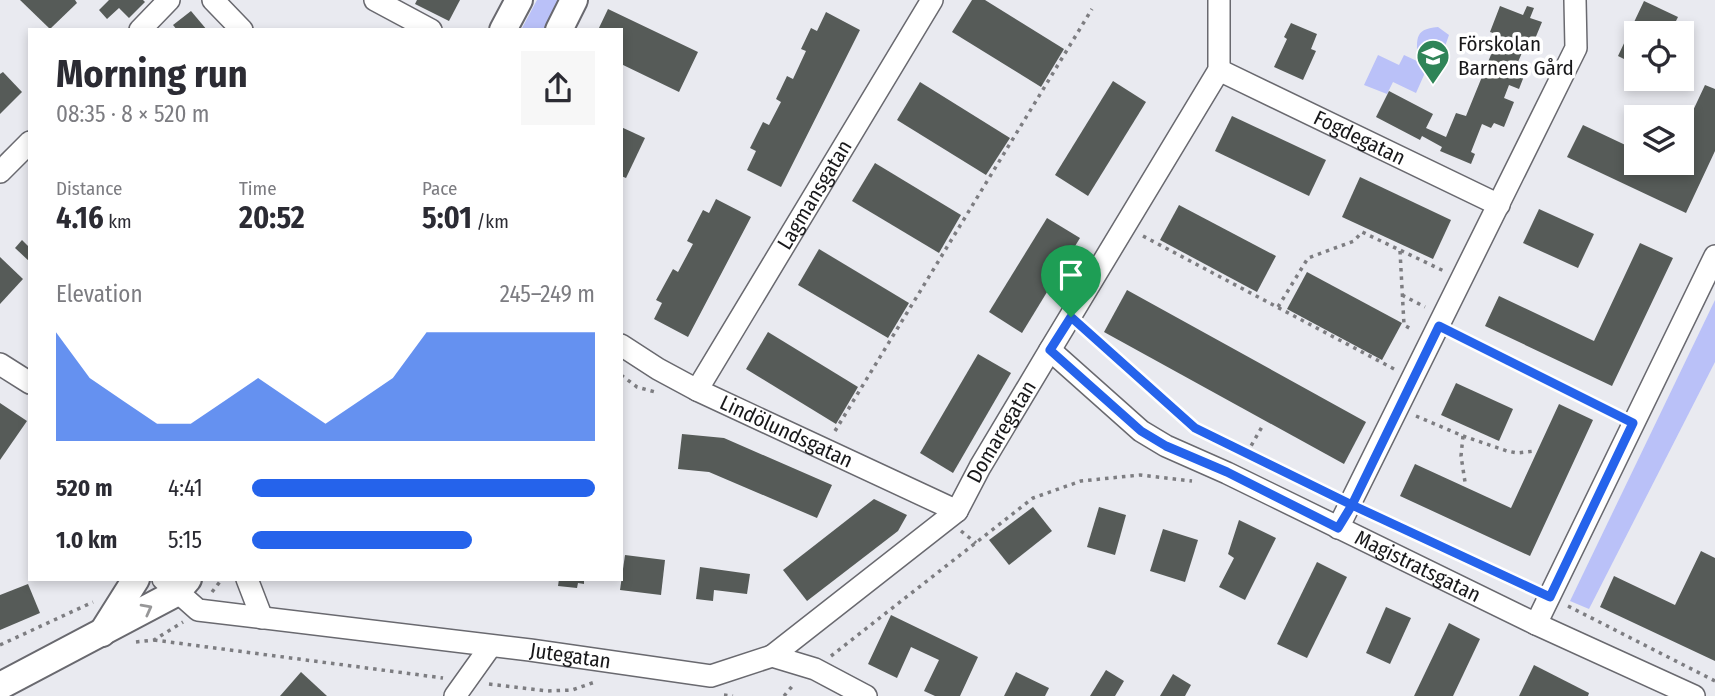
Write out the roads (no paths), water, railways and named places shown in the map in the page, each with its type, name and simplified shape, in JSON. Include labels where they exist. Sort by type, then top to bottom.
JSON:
[{"type":"main road","points":[[504,28],[519,0]]},
{"type":"main road","points":[[560,28],[574,0]]},
{"type":"main road","points":[[101,634],[135,581]]},
{"type":"main road","points":[[0,686],[101,634],[176,584]]},
{"type":"street","points":[[142,28],[169,0]]},
{"type":"street","points":[[213,0],[240,28]]},
{"type":"street","points":[[375,0],[427,28]]},
{"type":"street","name":"Lagmansgatan","points":[[697,390],[932,0]]},
{"type":"street","points":[[1219,0],[1219,71]]},
{"type":"street","points":[[1338,528],[1352,505],[1398,408],[1430,323],[1499,205],[1576,48],[1575,0]]},
{"type":"street","name":"Fogdegatan","points":[[1219,71],[1499,205]]},
{"type":"street","name":"Domaregatan","points":[[772,656],[957,511],[1050,350],[1219,71]]},
{"type":"street","points":[[0,172],[28,144]]},
{"type":"street","points":[[1536,624],[1715,256]]},
{"type":"street","name":"Lindölundsgatan","points":[[623,346],[697,390],[957,511]]},
{"type":"street","name":"Magistratsgatan","points":[[1050,350],[1141,431],[1166,446],[1227,472],[1536,624],[1694,696]]},
{"type":"street","points":[[0,364],[28,382]]},
{"type":"street","points":[[248,581],[262,618]]},
{"type":"street","name":"Jutegatan","points":[[176,584],[198,610],[530,650],[711,677],[772,656]]},
{"type":"street","points":[[460,688],[490,647]]},
{"type":"street","points":[[772,656],[815,669],[866,696]]},
{"type":"place","name":"Förskolan Barnens Gård","points":[[1433,86]]}]
